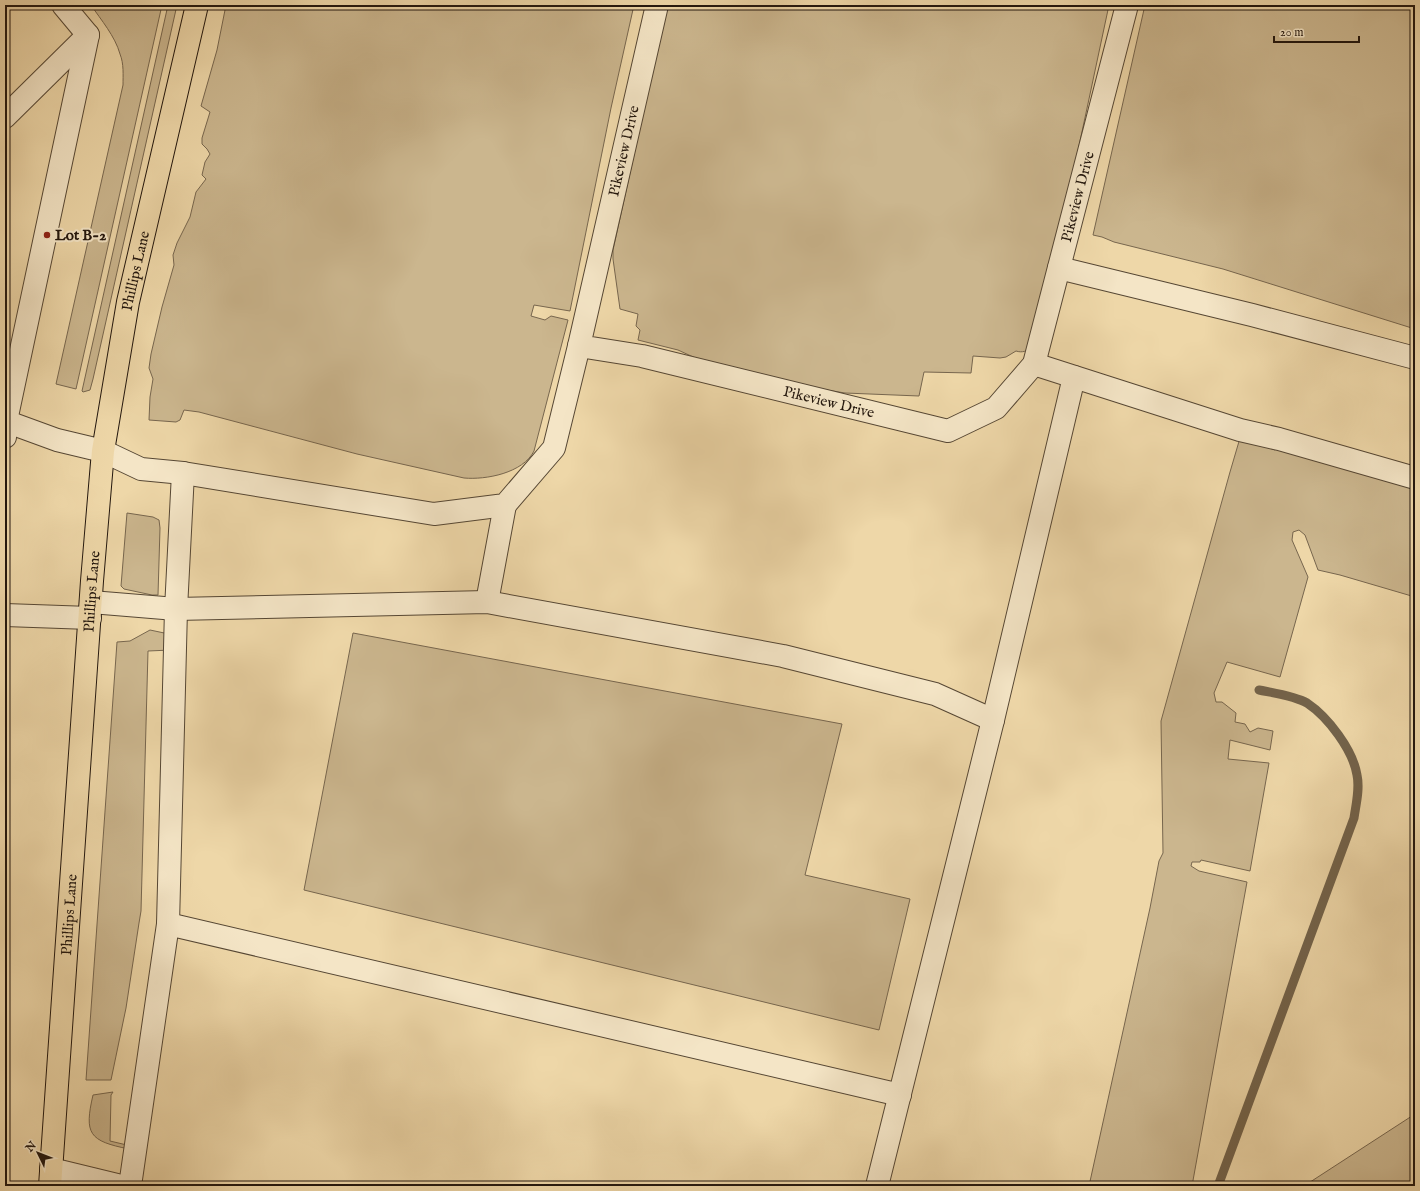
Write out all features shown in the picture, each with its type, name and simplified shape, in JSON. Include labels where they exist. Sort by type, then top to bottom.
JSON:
[{"type":"main road","name":"Phillips Lane","points":[[50,1177],[90,610],[103,451],[128,302],[197,5]]},
{"type":"lane","points":[[62,5],[88,35]]},
{"type":"lane","name":"Pikeview Drive","points":[[657,5],[579,346],[642,356],[948,431],[996,408],[1034,364],[1127,5]]},
{"type":"lane","points":[[5,117],[88,35]]},
{"type":"lane","points":[[88,35],[5,426],[103,451],[141,469],[183,473],[434,514],[505,505]]},
{"type":"lane","points":[[1059,268],[1252,315],[1415,358]]},
{"type":"lane","points":[[487,602],[505,505],[554,448],[579,346]]},
{"type":"lane","points":[[1034,364],[1240,430],[1279,439],[1415,478]]},
{"type":"lane","points":[[877,1186],[993,720],[1074,377]]},
{"type":"lane","points":[[130,1186],[168,924],[176,609],[183,473]]},
{"type":"lane","points":[[5,615],[90,610],[487,602],[783,656],[936,694],[993,720]]},
{"type":"lane","points":[[168,924],[900,1095]]},
{"type":"lane","points":[[50,1177],[121,1186]]},
{"type":"shaded area","points":[[91,5],[162,5],[76,389],[56,384],[123,85],[123,66],[118,47]]},
{"type":"shaded area","points":[[168,5],[177,5],[93,379],[90,390],[83,392],[82,391]]},
{"type":"shaded area","points":[[226,5],[634,5],[611,108],[570,311],[534,305],[531,316],[545,320],[551,316],[568,320],[534,451],[529,459],[522,465],[503,474],[483,478],[464,478],[357,454],[199,412],[184,410],[180,420],[176,422],[149,420],[150,397],[153,379],[149,368],[151,354],[174,265],[173,255],[177,243],[190,217],[196,192],[206,179],[202,175],[205,162],[210,154],[202,144],[202,138],[210,112],[201,106],[217,50]]},
{"type":"shaded area","points":[[667,5],[1109,5],[1073,174],[1033,348],[1020,352],[1016,351],[1006,357],[1000,358],[973,356],[971,373],[924,372],[919,396],[845,393],[747,377],[715,367],[678,350],[638,340],[640,330],[636,326],[638,314],[620,309],[613,250]]},
{"type":"shaded area","points":[[1145,5],[1415,5],[1415,329],[1223,269],[1114,242],[1093,235]]},
{"type":"shaded area","points":[[1240,438],[1275,450],[1276,447],[1415,486],[1415,597],[1318,570],[1305,535],[1299,530],[1293,532],[1292,540],[1308,577],[1280,677],[1227,662],[1214,693],[1216,702],[1222,702],[1236,713],[1235,722],[1245,724],[1250,732],[1258,728],[1273,731],[1270,750],[1230,740],[1228,759],[1269,763],[1250,871],[1201,860],[1200,862],[1192,862],[1191,866],[1199,871],[1247,882],[1192,1186],[1089,1186],[1159,861],[1163,853],[1161,721]]},
{"type":"shaded area","points":[[127,513],[153,517],[159,520],[158,595],[124,589],[121,586]]},
{"type":"shaded area","points":[[150,630],[169,634],[171,650],[148,651],[141,911],[126,1008],[111,1080],[86,1080],[117,642],[130,641]]},
{"type":"shaded area","points":[[353,633],[842,724],[805,875],[910,899],[879,1030],[304,890]]},
{"type":"shaded area","points":[[113,1092],[111,1095],[110,1141],[131,1146],[129,1149],[105,1143],[93,1134],[90,1127],[90,1108],[93,1095]]},
{"type":"shaded area","points":[[1415,1114],[1415,1186],[1304,1186]]},
{"type":"waterway","points":[[1218,1186],[1354,818],[1358,791],[1358,780],[1355,765],[1345,745],[1331,725],[1315,709],[1297,698],[1259,690]]},
{"type":"place","name":"Lot B-2","points":[[47,235]]}]
